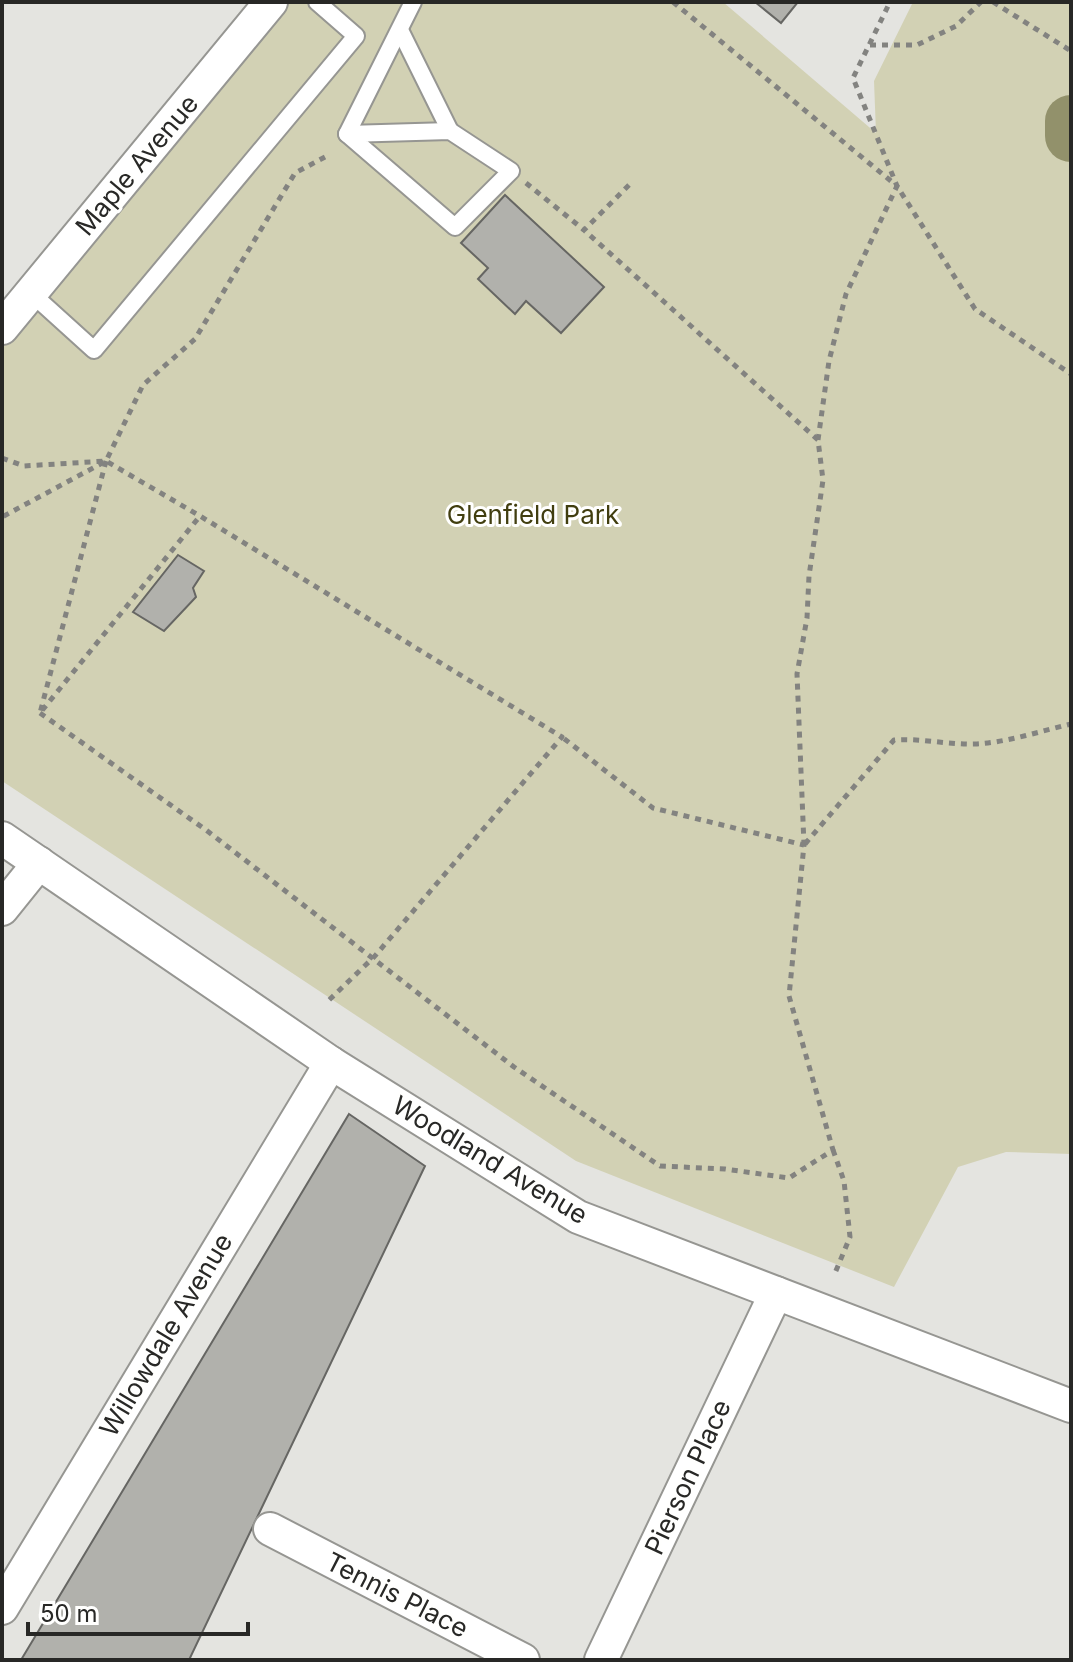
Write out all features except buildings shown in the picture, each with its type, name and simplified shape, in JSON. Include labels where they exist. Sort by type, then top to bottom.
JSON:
[{"type":"street","name":"Maple Avenue","points":[[2,328],[271,2]]},
{"type":"street","name":"Woodland Avenue","points":[[2,838],[331,1063],[578,1217],[1071,1406]]},
{"type":"street","points":[[2,909],[39,863]]},
{"type":"street","name":"Willowdale Avenue","points":[[2,1608],[331,1063]]},
{"type":"street","name":"Pierson Place","points":[[601,1660],[776,1293]]},
{"type":"street","name":"Tennis Place","points":[[270,1529],[523,1660]]},
{"type":"lane","points":[[31,293],[94,350],[356,36],[317,2]]},
{"type":"lane","points":[[347,134],[413,2]]},
{"type":"lane","points":[[347,134],[455,227],[511,171],[450,131],[400,30]]},
{"type":"lane","points":[[347,134],[450,131]]},
{"type":"path","points":[[673,2],[897,186]]},
{"type":"path","points":[[890,2],[853,78],[897,186],[975,309],[1071,374]]},
{"type":"path","points":[[870,45],[917,45],[956,26],[981,2]]},
{"type":"path","points":[[993,2],[1071,51]]},
{"type":"path","points":[[40,713],[106,461],[143,385],[195,339],[295,173],[325,157]]},
{"type":"path","points":[[511,171],[584,230],[818,440]]},
{"type":"path","points":[[584,230],[629,185]]},
{"type":"path","points":[[835,1273],[850,1237],[844,1181],[789,996],[804,845],[797,674],[807,618],[809,576],[823,480],[818,440],[829,361],[846,294],[897,186]]},
{"type":"path","points":[[2,458],[24,466],[106,461],[562,737],[653,808],[804,845]]},
{"type":"path","points":[[2,517],[106,461]]},
{"type":"path","points":[[40,713],[200,516]]},
{"type":"path","points":[[40,713],[206,830],[514,1067],[660,1166],[725,1169],[789,1178],[833,1150]]},
{"type":"path","points":[[804,845],[894,740],[980,744],[1071,724]]},
{"type":"path","points":[[327,1002],[374,957],[562,737]]},
{"type":"green space","name":"Glenfield Park","points":[[284,2],[723,2],[876,133],[874,81],[913,2],[1071,2],[1071,1154],[1006,1152],[958,1167],[894,1287],[576,1161],[2,781],[2,343]]},
{"type":"waterway","points":[[1071,121],[1071,136]]}]
